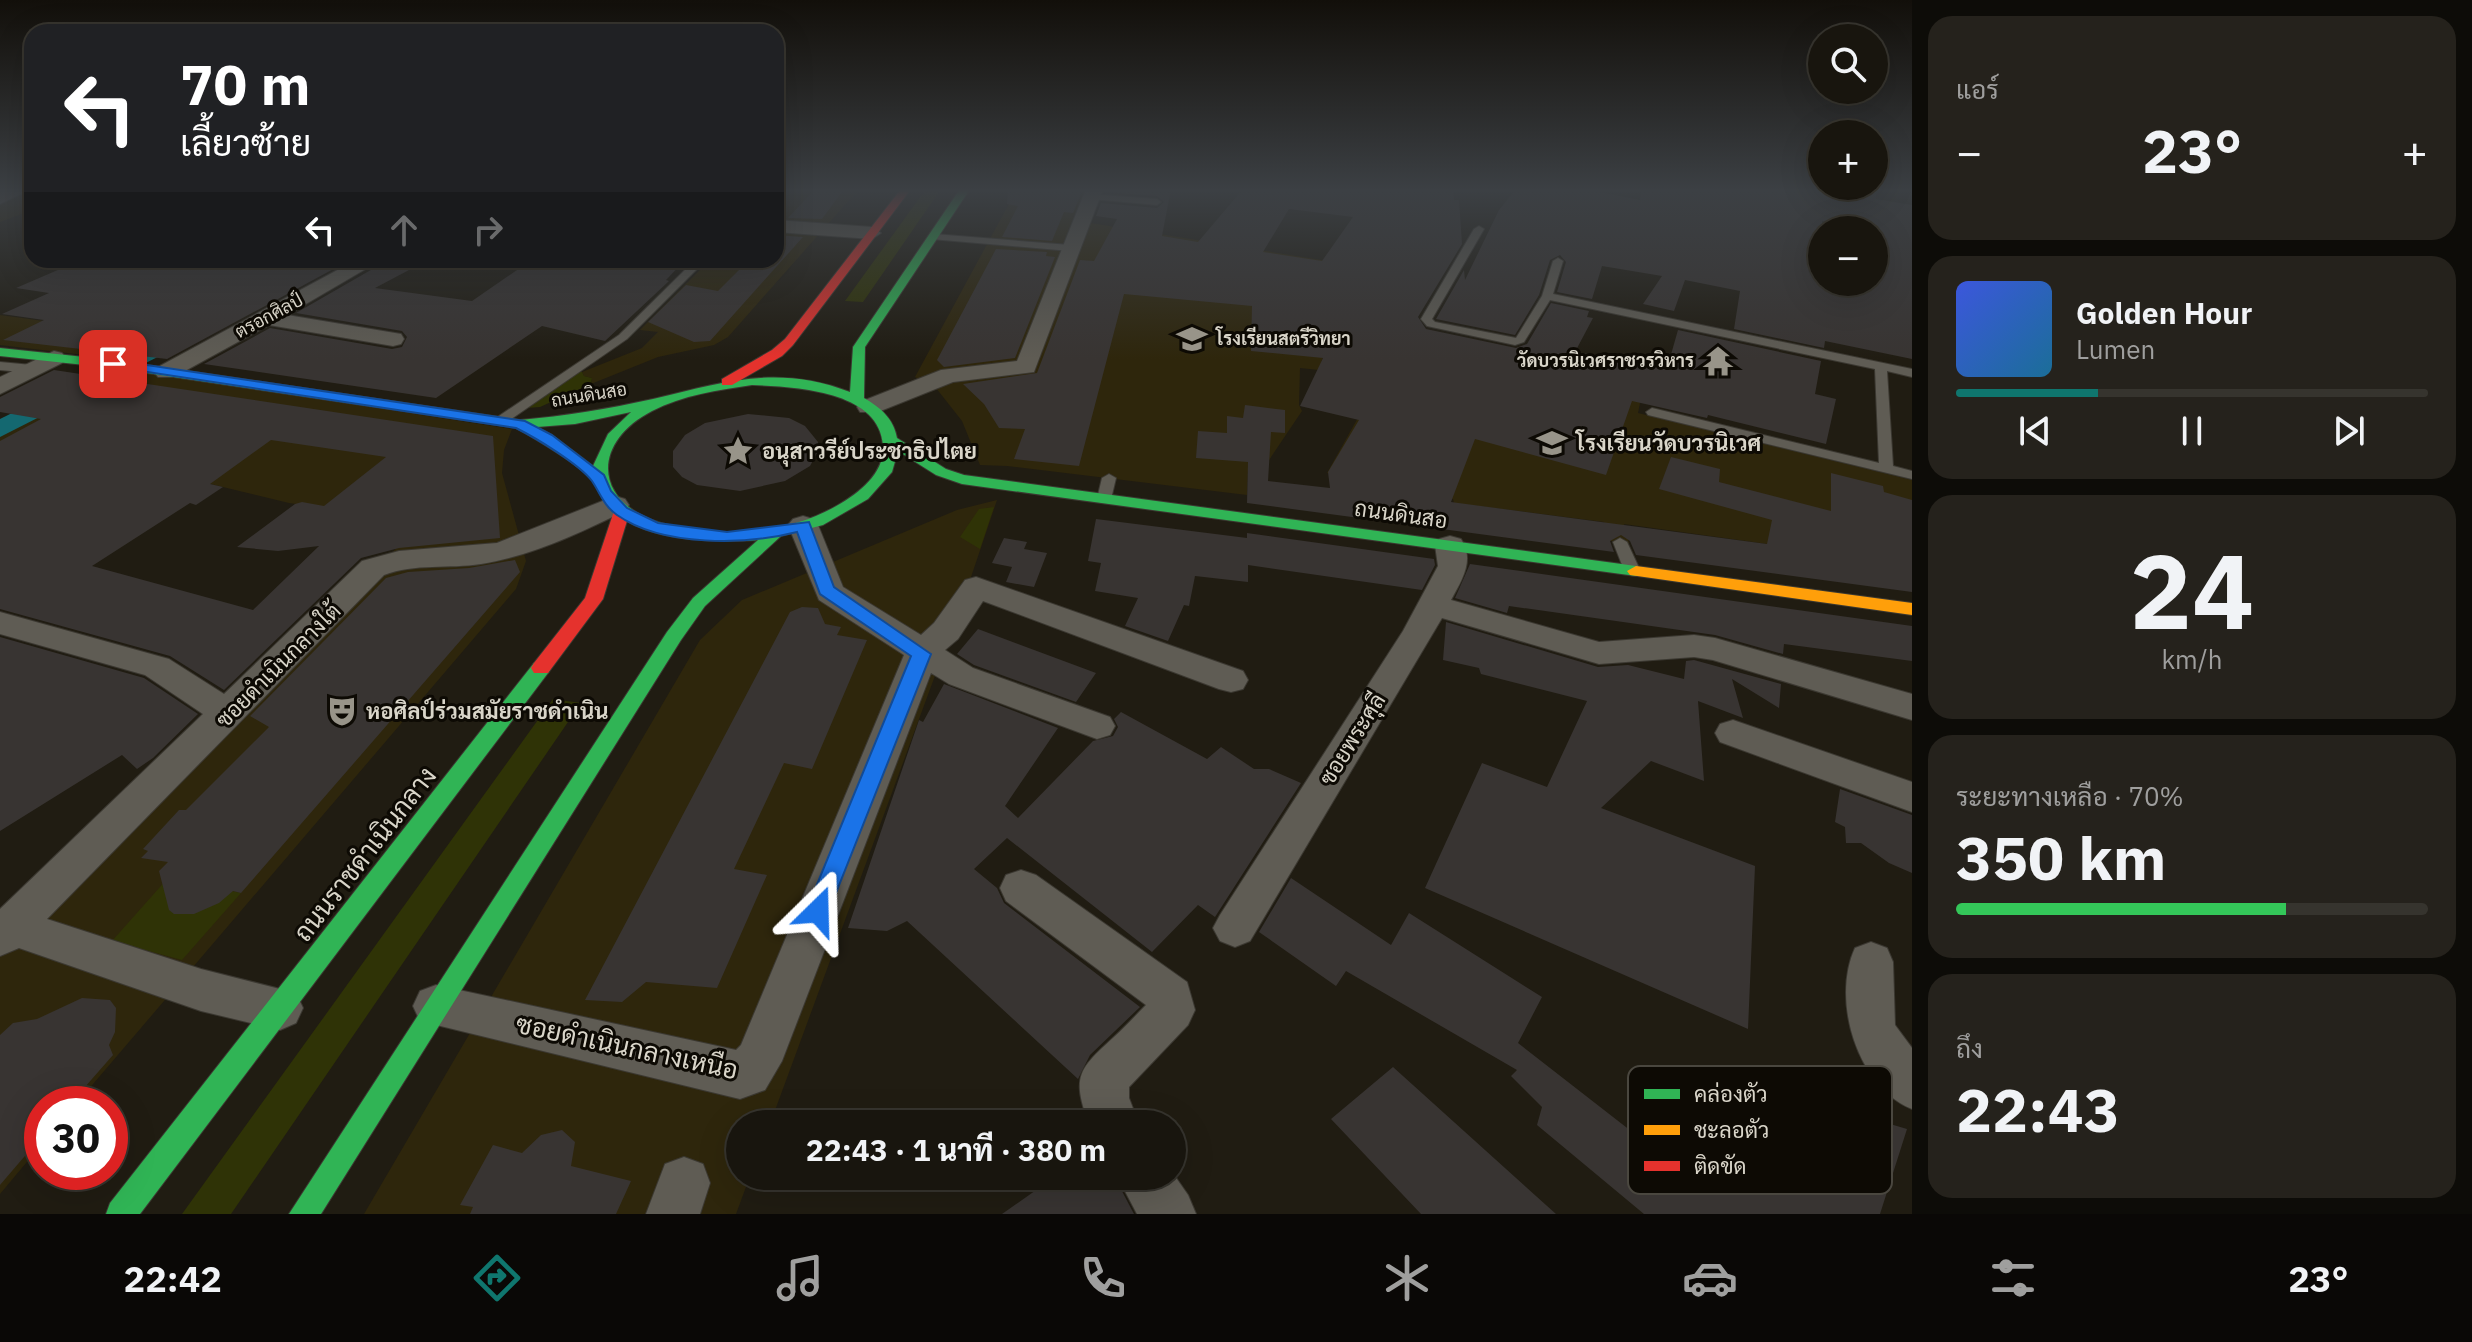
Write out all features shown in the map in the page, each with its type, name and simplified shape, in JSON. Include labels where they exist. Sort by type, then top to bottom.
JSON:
[{"type":"main road","points":[[724,384],[777,353],[789,342],[862,246]]},
{"type":"main road","points":[[863,403],[856,370],[859,347],[928,246]]},
{"type":"main road","name":"ถนนดินสอ","points":[[0,352],[113,364],[520,424],[575,420],[663,401]]},
{"type":"main road","points":[[304,1214],[674,636],[699,602],[790,529],[837,512],[867,493],[888,467],[893,441],[885,423],[863,403],[818,386],[782,381],[724,384],[663,401]]},
{"type":"main road","name":"ถนนราชดำเนินกลาง","points":[[121,1214],[594,599],[612,498],[602,451],[619,429],[663,401]]},
{"type":"main road","name":"ถนนดินสอ","points":[[520,424],[547,438],[612,498],[654,527],[727,537],[790,529]]},
{"type":"main road","name":"ถนนดินสอ","points":[[893,441],[941,472],[962,479],[1912,609]]},
{"type":"street","points":[[863,403],[949,375],[1026,367],[1070,248]]},
{"type":"street","name":"ตรอกศิลป์","points":[[166,372],[357,268]]},
{"type":"street","points":[[267,318],[393,339]]},
{"type":"street","points":[[0,387],[54,358]]},
{"type":"street","name":"ซอยดำเนินกลางใต้","points":[[6,932],[373,568],[390,561],[479,555],[515,549],[612,498]]},
{"type":"street","points":[[790,529],[827,590],[921,654],[961,676],[1097,726]]},
{"type":"street","name":"ซอยพระศุลี","points":[[1235,928],[1433,605],[1453,566],[1450,545]]},
{"type":"street","points":[[921,654],[946,631],[976,587],[1231,680]]},
{"type":"street","points":[[1433,605],[1599,653],[1694,646],[1715,649],[1912,707]]},
{"type":"street","points":[[0,623],[157,667],[228,713]]},
{"type":"street","name":"ซอยดำเนินกลางเหนือ","points":[[436,1006],[740,1075],[748,1073],[758,1061],[921,654]]},
{"type":"street","points":[[1733,733],[1912,797]]},
{"type":"street","points":[[1021,888],[1171,997],[1172,1010],[1133,1052],[1105,1076],[1104,1098],[1109,1110]]},
{"type":"street","points":[[6,932],[201,990],[280,1008]]},
{"type":"street","points":[[1871,962],[1872,1030],[1889,1058],[1912,1085]]},
{"type":"street","points":[[1153,1190],[1169,1214]]},
{"type":"lane","points":[[1041,246],[1070,248]]},
{"type":"lane","points":[[1469,246],[1426,319],[1443,328],[1515,342],[1520,340],[1547,296],[1558,261]]},
{"type":"lane","points":[[500,421],[623,337],[693,268]]},
{"type":"lane","points":[[1547,296],[1912,373]]},
{"type":"lane","points":[[0,366],[32,369]]},
{"type":"lane","points":[[1881,366],[1886,469]]},
{"type":"lane","points":[[1652,412],[1912,475]]},
{"type":"lane","points":[[1104,499],[1109,478]]},
{"type":"lane","points":[[1620,542],[1632,570]]},
{"type":"shaded area","points":[[784,246],[809,246],[728,337],[714,345],[658,357],[591,384],[592,378],[584,376],[582,372],[642,348],[658,332],[640,330],[702,268],[784,268]]},
{"type":"shaded area","name":"โรงเรียนสตรีวิทยา","points":[[986,246],[1232,246],[1340,263],[1338,309],[1319,370],[1300,368],[1299,405],[1302,411],[1261,472],[1248,470],[1247,495],[980,465],[962,421],[936,388],[915,377]]},
{"type":"shaded area","points":[[0,315],[139,334],[213,317],[126,360],[0,345]]},
{"type":"shaded area","name":"โรงเรียนวัดบวรนิเวศ","points":[[1405,334],[1643,388],[1638,413],[1912,480],[1912,564],[1624,524],[1629,543],[1611,541],[1604,522],[1454,503],[1453,499],[1327,473]]},
{"type":"shaded area","points":[[126,369],[512,429],[504,450],[502,473],[526,561],[516,589],[91,1086],[24,1086],[24,1165],[0,1194],[0,952],[380,568],[418,521],[289,503],[115,461],[0,486],[0,433]]},
{"type":"shaded area","points":[[997,500],[775,1110],[726,1110],[726,1190],[745,1190],[736,1214],[364,1214],[700,640],[742,600],[957,510]]},
{"type":"green space","points":[[885,246],[902,246],[863,302],[845,301]]},
{"type":"green space","points":[[573,372],[582,372],[584,376],[592,378],[591,384],[540,407],[527,408]]},
{"type":"green space","points":[[994,507],[980,549],[960,537],[979,509]]},
{"type":"green space","points":[[553,699],[581,703],[231,1214],[182,1214]]},
{"type":"green space","points":[[168,878],[241,893],[182,960],[112,941]]},
{"type":"building","points":[[784,246],[795,246],[784,258]]},
{"type":"building","points":[[1102,246],[1267,246],[1263,252],[1322,261],[1333,246],[1461,246],[1418,317],[1426,329],[1516,348],[1527,344],[1551,303],[1589,311],[1587,317],[1593,318],[1575,352],[1668,365],[1678,330],[1821,361],[1815,394],[1836,399],[1826,444],[1708,415],[1707,418],[1632,401],[1606,475],[1475,439],[1451,502],[1767,544],[1772,520],[1659,489],[1671,457],[1720,469],[1719,482],[1831,511],[1831,473],[1883,486],[1884,492],[1912,500],[1912,592],[1636,555],[1630,541],[1621,535],[1610,541],[1614,552],[1247,503],[1248,462],[1196,458],[1198,431],[1227,433],[1227,416],[1243,418],[1245,405],[1285,410],[1285,433],[1271,432],[1268,481],[1330,488],[1328,472],[1359,420],[1300,406],[1323,358],[1251,351],[1252,306],[1124,294],[1079,466],[1014,459],[1025,429],[999,428],[984,404],[963,384],[1037,373],[1080,260],[1094,261]]},
{"type":"building","points":[[1482,246],[1808,246],[1808,296],[1888,296],[1888,246],[1912,246],[1912,359],[1825,341],[1824,348],[1734,329],[1740,291],[1685,280],[1674,311],[1643,304],[1662,276],[1602,266],[1592,299],[1557,292],[1566,262],[1560,255],[1550,260],[1539,295],[1515,335],[1436,319],[1464,270],[1465,280]]},
{"type":"building","points":[[996,249],[1047,252],[1046,256],[1055,257],[1015,358],[944,367],[937,360]]},
{"type":"building","points":[[62,268],[335,268],[167,359],[3,340],[44,320],[2,314],[49,293],[16,288]]},
{"type":"building","points":[[374,268],[409,270],[375,288],[472,301],[520,268],[677,268],[666,280],[669,281],[605,341],[542,326],[436,398],[204,364],[270,328],[392,349],[402,347],[407,337],[402,331],[296,313]]},
{"type":"building","points":[[741,268],[775,268],[710,341],[694,342],[648,322],[686,285],[718,291]]},
{"type":"building","points":[[54,370],[493,436],[500,538],[399,548],[361,558],[224,690],[170,656],[0,609],[0,441],[41,419],[0,412],[0,397]],"holes":[[[271,440],[386,457],[324,506],[302,502],[295,504],[237,547],[278,551],[319,546],[253,610],[92,566],[190,503],[196,505],[223,487],[210,484]]]},
{"type":"building","points":[[748,414],[789,418],[805,426],[818,442],[817,453],[810,466],[785,481],[740,491],[697,485],[682,477],[673,467],[673,451],[685,435],[705,423]]},
{"type":"building","points":[[1096,519],[1247,538],[1247,533],[1434,559],[1435,565],[1422,590],[1248,565],[1248,582],[1195,576],[1189,606],[1184,605],[1168,641],[1125,626],[1138,598],[1095,591],[1101,563],[1088,561]]},
{"type":"building","points":[[1004,538],[1027,542],[1024,549],[1047,553],[1034,587],[1006,582],[1012,567],[992,563]]},
{"type":"building","name":"หอศิลป์ร่วมสมัยราชดำเนิน","points":[[515,560],[520,572],[241,893],[233,891],[219,903],[194,914],[174,914],[169,910],[159,871],[168,862],[141,858],[148,851],[143,849],[179,810],[186,810],[269,727],[250,716],[386,578],[408,572],[469,568]]},
{"type":"building","points":[[1470,564],[1912,626],[1912,661],[1784,644],[1783,654],[1715,635],[1509,606],[1507,613],[1455,598]]},
{"type":"building","points":[[802,607],[818,608],[825,624],[841,627],[837,635],[867,640],[812,769],[784,763],[734,869],[767,875],[717,988],[646,982],[622,1002],[585,1000],[790,612]]},
{"type":"building","points":[[1446,622],[1598,667],[1628,665],[1684,679],[1686,661],[1694,660],[1781,684],[1779,708],[1732,679],[1743,718],[1698,701],[1704,781],[1651,761],[1601,808],[1755,866],[1748,1029],[1425,888],[1482,763],[1547,787],[1587,701],[1481,674],[1479,668],[1443,660]]},
{"type":"building","points":[[978,629],[1096,673],[1076,702],[974,665],[957,654]]},
{"type":"building","points":[[0,637],[144,678],[198,714],[153,758],[137,769],[122,755],[0,831]]},
{"type":"building","points":[[944,684],[1058,728],[1005,806],[1018,818],[1093,741],[1113,736],[1118,727],[1114,719],[1121,712],[1207,759],[1221,747],[1254,769],[1269,769],[1301,783],[1215,917],[1198,905],[1152,952],[1007,838],[974,869],[997,888],[1004,903],[1140,1007],[1090,1055],[1078,1079],[907,921],[887,931],[848,928],[919,720],[923,722]]},
{"type":"building","points":[[1840,789],[1912,815],[1912,873],[1889,863],[1861,843],[1846,843],[1845,827],[1835,822]]},
{"type":"building","points":[[1291,878],[1391,945],[1409,913],[1542,997],[1518,1043],[1628,1129],[1628,1194],[1886,1194],[1880,1214],[1644,1214],[1537,1125],[1542,1107],[1511,1076],[1517,1070],[1346,971],[1336,986],[1259,932]]},
{"type":"building","points":[[82,998],[110,1000],[116,1008],[115,1032],[109,1045],[113,1055],[86,1086],[24,1086],[24,1157],[0,1185],[0,1035],[13,1023],[37,1019]]},
{"type":"building","points":[[1393,1067],[1556,1214],[1421,1214],[1331,1119]]},
{"type":"building","points":[[1892,1125],[1907,1129],[1892,1176]]},
{"type":"building","points":[[562,1130],[575,1142],[571,1166],[631,1181],[616,1214],[470,1214],[473,1207],[460,1205],[493,1145],[522,1153],[541,1135]]},
{"type":"building","points":[[1036,1190],[1121,1190],[1134,1214],[1002,1214]]},
{"type":"waterway","points":[[0,429],[181,336]]},
{"type":"traffic: fast","points":[[857,399],[859,347],[927,246]]},
{"type":"traffic: fast","points":[[0,352],[113,364],[520,424],[575,420],[663,401]]},
{"type":"traffic: fast","points":[[752,381],[817,387],[841,393],[862,402],[879,415],[889,432],[891,453],[878,481],[836,513],[798,527],[758,535],[716,536],[666,529],[635,518],[610,500],[601,482],[601,465],[613,437],[627,421],[665,400],[752,381]]},
{"type":"traffic: fast","points":[[520,424],[547,438],[598,478]]},
{"type":"traffic: fast","points":[[893,441],[941,472],[962,479],[1636,571]]},
{"type":"traffic: fast","points":[[304,1214],[674,636],[699,602],[776,532]]},
{"type":"traffic: fast","points":[[121,1214],[541,668]]},
{"type":"traffic: slow","points":[[1636,571],[1912,609]]},
{"type":"traffic: jam","points":[[727,382],[777,353],[789,342],[863,246]]},
{"type":"traffic: jam","points":[[541,668],[594,599],[622,511]]},
{"type":"place","name":"โรงเรียนสตรีวิทยา","points":[[1192,339]]},
{"type":"place","name":"วัดบวรนิเวศราชวรวิหาร","points":[[1718,361]]},
{"type":"place","name":"โรงเรียนวัดบวรนิเวศ","points":[[1552,443]]},
{"type":"place","name":"อนุสาวรีย์ประชาธิปไตย","points":[[738,451]]},
{"type":"place","name":"หอศิลป์ร่วมสมัยราชดำเนิน","points":[[342,711]]},
{"type":"route","points":[[113,364],[520,424],[547,438],[598,478],[604,492],[622,511],[654,527],[727,537],[776,532],[803,525],[827,590],[921,654],[818,911]]}]
